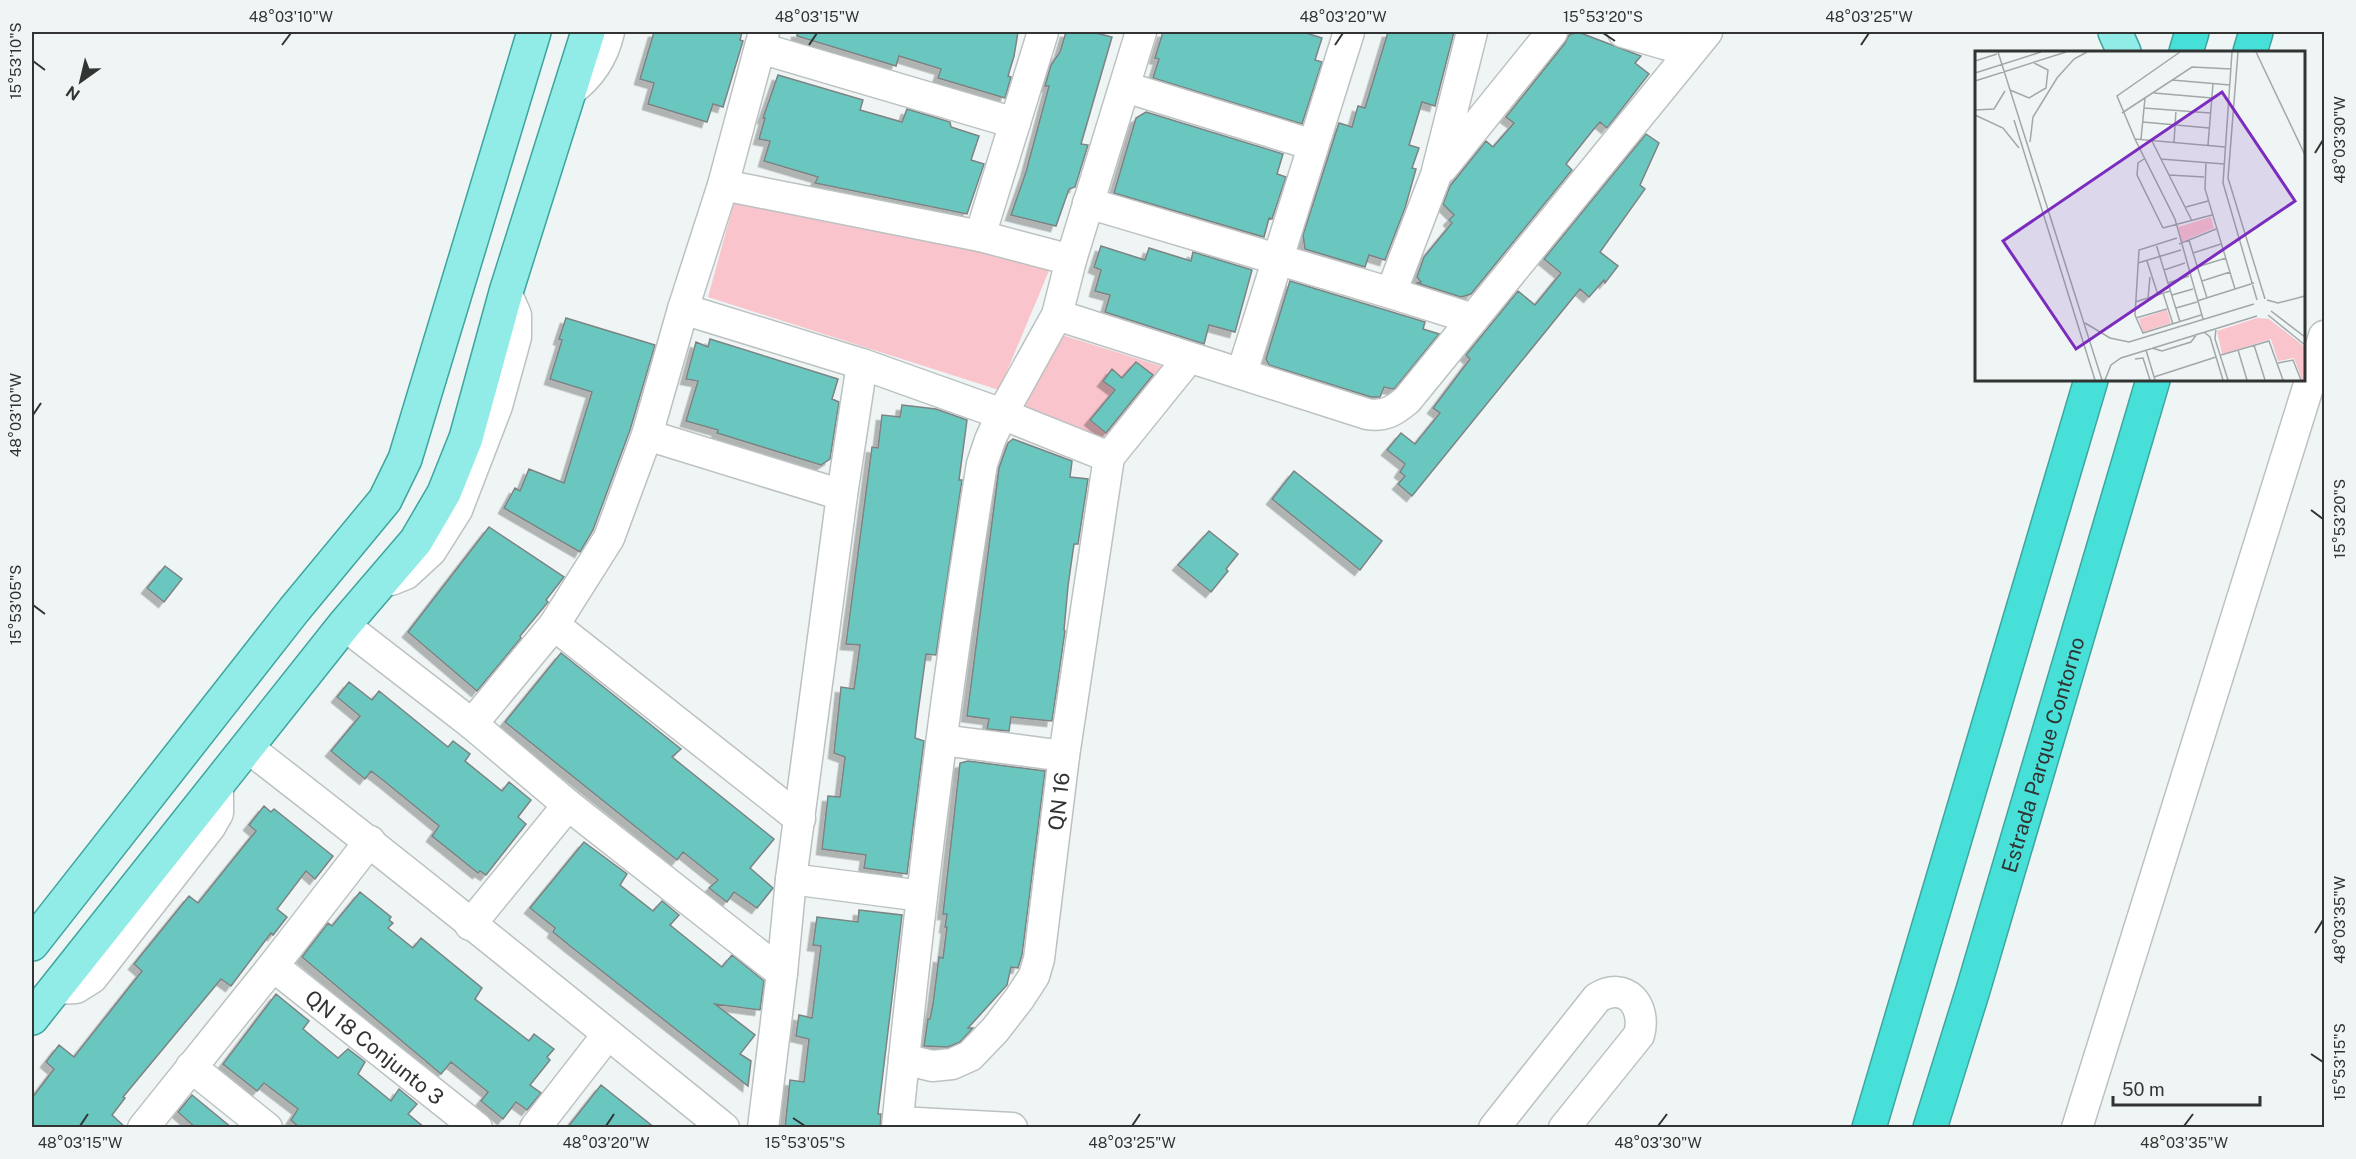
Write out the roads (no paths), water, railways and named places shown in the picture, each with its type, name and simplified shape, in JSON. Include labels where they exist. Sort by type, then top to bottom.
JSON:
[{"type":"highway","points":[[2186,51],[2192,32]]},
{"type":"highway","points":[[2250,51],[2256,32]]},
{"type":"highway","points":[[1869,1128],[2091,381]]},
{"type":"highway","name":"Estrada Parque Contorno","points":[[1930,1128],[2153,381]]},
{"type":"main road","points":[[32,944],[294,610],[384,500],[405,459],[534,32]]},
{"type":"main road","points":[[32,1018],[344,625],[416,541],[444,493],[466,438],[507,292],[588,32]]},
{"type":"main road","points":[[2115,32],[2124,51]]},
{"type":"main road","points":[[487,189],[501,205],[522,213],[527,226]]},
{"type":"main road","points":[[473,231],[487,223],[515,231],[527,226]]},
{"type":"street","points":[[568,92],[584,81],[596,67],[609,32]]},
{"type":"street","points":[[980,236],[1043,32]]},
{"type":"street","points":[[1012,1128],[898,1125],[922,896],[982,464],[1002,414],[1057,315],[1071,260],[1141,32]]},
{"type":"street","points":[[1242,373],[1349,32]]},
{"type":"street","points":[[1391,293],[1436,175],[1472,32]]},
{"type":"street","points":[[1436,175],[1552,32]]},
{"type":"street","points":[[1623,32],[1698,41]]},
{"type":"street","points":[[472,724],[554,625],[609,538],[647,435],[683,309],[723,185],[762,40],[1016,123]]},
{"type":"street","points":[[1057,315],[1367,414],[1380,416],[1394,411],[1407,400],[1473,320],[1698,41]]},
{"type":"street","points":[[1125,87],[1312,145]]},
{"type":"street","points":[[723,185],[980,236],[1071,260]]},
{"type":"street","points":[[1088,203],[1391,293],[1473,320]]},
{"type":"street","points":[[683,309],[862,364],[1002,414],[1109,457],[1189,358]]},
{"type":"street","points":[[2078,1128],[2325,336]]},
{"type":"street","points":[[763,1128],[791,879],[842,495],[862,364]]},
{"type":"street","points":[[647,435],[842,495]]},
{"type":"street","name":"QN 16","points":[[904,1059],[932,1066],[952,1064],[970,1056],[995,1030],[1034,976],[1039,958],[1064,756],[1109,457]]},
{"type":"street","points":[[344,625],[472,724],[568,805],[782,973]]},
{"type":"street","points":[[554,625],[800,819]]},
{"type":"street","points":[[942,740],[1064,756]]},
{"type":"street","points":[[247,747],[370,841],[470,925],[724,1128]]},
{"type":"street","points":[[470,925],[568,805]]},
{"type":"street","points":[[143,1128],[370,841]]},
{"type":"street","points":[[791,879],[922,896]]},
{"type":"street","name":"QN 18 Conjunto 3","points":[[273,966],[477,1128]]},
{"type":"street","points":[[1494,1128],[1597,998],[1608,991],[1620,991],[1631,998],[1639,1008],[1642,1023],[1639,1035],[1564,1128]]},
{"type":"street","points":[[536,1128],[608,1034]]},
{"type":"street","points":[[191,1067],[267,1128]]}]
